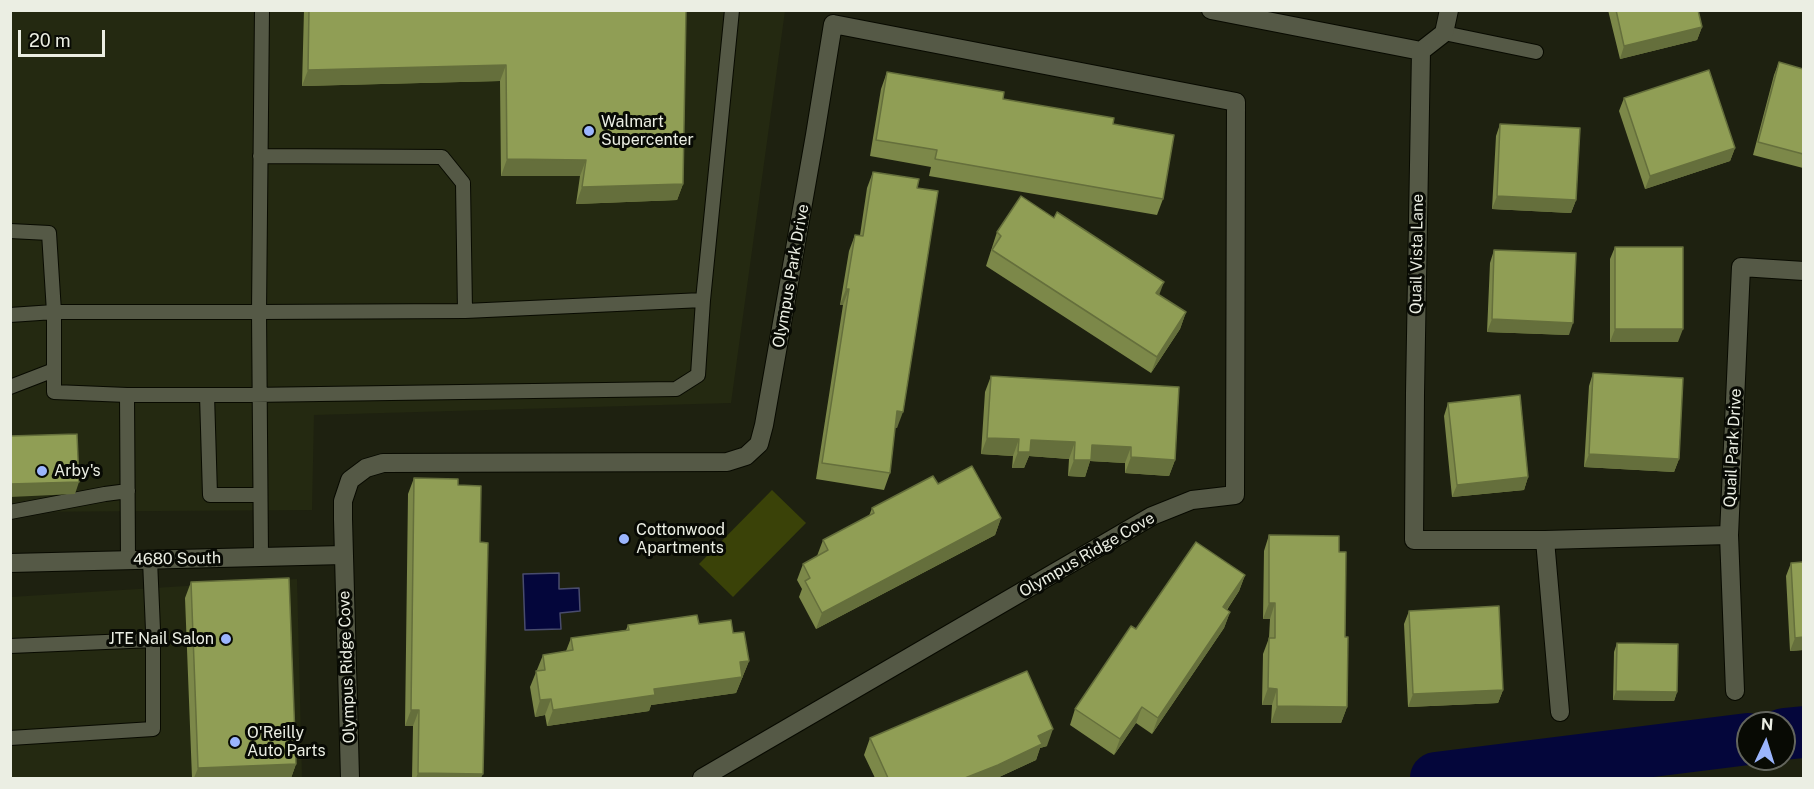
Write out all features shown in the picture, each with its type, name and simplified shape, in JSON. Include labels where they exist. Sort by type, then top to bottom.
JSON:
[{"type":"street","points":[[1211,10],[1422,51],[1444,33],[1449,10]]},
{"type":"street","name":"Olympus Park Drive","points":[[344,555],[343,501],[350,480],[366,468],[383,463],[727,462],[746,456],[759,444],[815,135],[832,24],[1236,102]]},
{"type":"street","name":"Quail Vista Lane","points":[[1422,51],[1414,393],[1414,540],[1545,540],[1729,535]]},
{"type":"street","name":"Olympus Ridge Cove","points":[[702,778],[1152,516],[1192,501],[1235,495],[1236,102]]},
{"type":"street","name":"Quail Park Drive","points":[[1735,691],[1729,535],[1741,267],[1803,271]]},
{"type":"street","points":[[1545,540],[1560,712]]},
{"type":"street","name":"4680 South","points":[[10,563],[344,555]]},
{"type":"street","name":"Olympus Ridge Cove","points":[[344,555],[350,778]]},
{"type":"lane","points":[[261,557],[259,312],[262,10]]},
{"type":"lane","points":[[10,231],[49,233],[54,312],[54,392],[127,395],[260,395],[676,389],[698,375],[703,300],[732,10]]},
{"type":"lane","points":[[1444,33],[1536,52]]},
{"type":"lane","points":[[260,156],[442,157],[463,183],[465,311]]},
{"type":"lane","points":[[10,315],[54,312],[465,311],[703,300]]},
{"type":"lane","points":[[10,387],[54,370]]},
{"type":"lane","points":[[127,395],[129,560]]},
{"type":"lane","points":[[207,395],[210,495],[260,495]]},
{"type":"lane","points":[[10,512],[128,491]]},
{"type":"lane","points":[[10,738],[152,730],[154,727],[153,640],[150,560]]},
{"type":"lane","points":[[10,646],[153,640]]},
{"type":"shaded area","points":[[10,11],[785,11],[731,403],[314,415],[312,510],[11,512]]},
{"type":"shaded area","points":[[559,573],[559,589],[579,588],[580,611],[560,613],[561,629],[525,630],[523,574]]},
{"type":"shaded area","points":[[297,579],[302,778],[11,778],[11,597]]},
{"type":"green space","points":[[772,490],[806,523],[733,597],[699,564]]},
{"type":"building","name":"Walmart Supercenter","points":[[309,10],[686,10],[683,184],[582,187],[586,160],[507,159],[506,65],[308,70]]},
{"type":"building","points":[[1616,10],[1698,10],[1702,27],[1624,46]]},
{"type":"building","points":[[1779,62],[1803,69],[1803,154],[1758,142]]},
{"type":"building","points":[[1709,70],[1735,148],[1650,176],[1624,98]]},
{"type":"building","points":[[887,72],[1004,92],[1003,99],[1114,118],[1113,124],[1174,135],[1163,199],[935,159],[937,150],[876,140]]},
{"type":"building","points":[[1500,124],[1580,128],[1576,200],[1497,196]]},
{"type":"building","points":[[873,172],[919,179],[917,188],[938,191],[903,412],[897,411],[890,473],[822,463],[855,235],[863,236]]},
{"type":"building","points":[[1021,196],[1054,218],[1057,212],[1164,282],[1156,293],[1186,312],[1157,357],[992,250],[1001,236],[997,232]]},
{"type":"building","points":[[1615,247],[1683,247],[1683,329],[1615,329]]},
{"type":"building","points":[[1494,250],[1576,253],[1573,323],[1492,319]]},
{"type":"building","points":[[1593,373],[1683,378],[1679,459],[1589,454]]},
{"type":"building","points":[[991,376],[1179,387],[1175,460],[1131,457],[1131,447],[1092,445],[1091,460],[1074,460],[1075,442],[1031,440],[1030,452],[1018,452],[1019,439],[987,438]]},
{"type":"building","points":[[1520,395],[1528,477],[1457,485],[1448,403]]},
{"type":"building","name":"Arby's","points":[[77,434],[79,482],[10,484],[10,436]]},
{"type":"building","points":[[972,466],[1001,518],[822,613],[805,581],[810,578],[803,564],[828,550],[823,540],[874,513],[872,508],[933,476],[938,484]]},
{"type":"building","points":[[414,478],[458,479],[458,485],[481,486],[480,542],[488,543],[483,774],[418,773],[419,710],[411,710]]},
{"type":"building","points":[[1269,535],[1339,536],[1339,552],[1346,552],[1347,707],[1277,706],[1277,689],[1268,688],[1269,638],[1275,638],[1275,603],[1269,603]]},
{"type":"building","points":[[1196,542],[1245,575],[1223,607],[1230,612],[1158,718],[1142,707],[1120,739],[1075,709],[1131,626],[1136,629]]},
{"type":"building","points":[[1803,562],[1803,637],[1795,638],[1791,563]]},
{"type":"building","points":[[289,578],[296,764],[198,768],[191,582]]},
{"type":"building","points":[[1499,606],[1503,690],[1413,694],[1409,611]]},
{"type":"building","points":[[697,615],[699,624],[731,620],[733,633],[744,632],[749,661],[740,662],[742,677],[654,689],[655,695],[553,710],[551,699],[540,700],[536,671],[545,670],[543,655],[573,650],[571,638],[629,630],[628,625]]},
{"type":"building","points":[[1617,643],[1678,644],[1677,692],[1616,691]]},
{"type":"building","points":[[1027,671],[1053,729],[1038,736],[1042,744],[965,778],[888,778],[870,738]]},
{"type":"waterway","points":[[1796,733],[1804,732]]},
{"type":"waterway","points":[[1436,778],[1736,740]]},
{"type":"place","name":"Walmart Supercenter","points":[[589,131]]},
{"type":"place","name":"Arby's","points":[[42,471]]},
{"type":"place","name":"Cottonwood Apartments","points":[[624,539]]},
{"type":"place","name":"JTE Nail Salon","points":[[226,639]]},
{"type":"place","name":"O'Reilly Auto Parts","points":[[235,742]]}]
